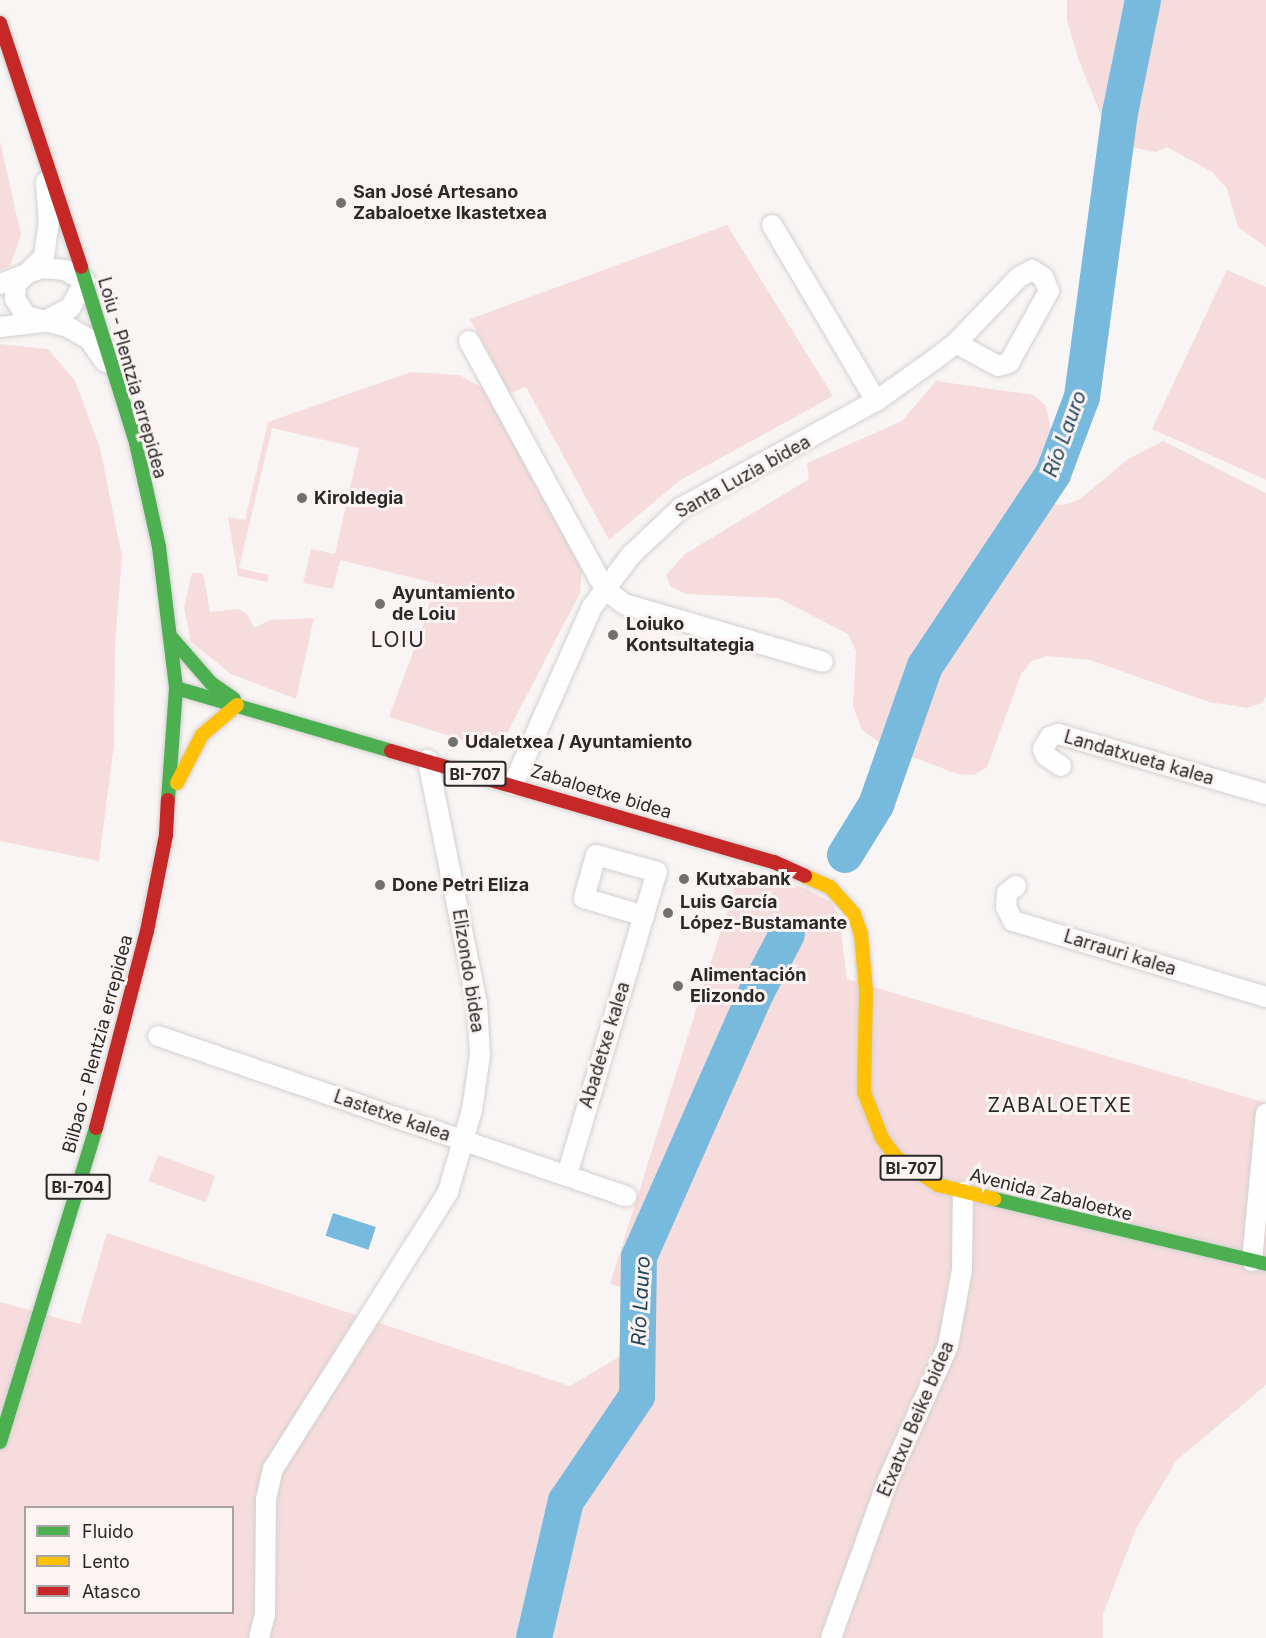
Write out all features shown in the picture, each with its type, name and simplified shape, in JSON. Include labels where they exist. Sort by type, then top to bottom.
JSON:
[{"type":"main road","name":"Loiu - Plentzia errepidea","points":[[0,23],[42,141],[117,380],[136,443],[159,546],[176,688],[170,797],[147,931]]},
{"type":"main road","points":[[170,797],[202,735],[241,706],[211,683],[171,637]]},
{"type":"main road","name":"Zabaloetxe bidea","points":[[176,688],[774,862]]},
{"type":"main road","name":"Avenida Zabaloetxe","points":[[774,862],[830,887],[854,914],[861,934],[866,991],[864,1092],[882,1138],[896,1157],[938,1185],[1259,1263]]},
{"type":"main road","name":"Bilbao - Plentzia errepidea","points":[[0,1442],[100,1116],[147,931]]},
{"type":"street","points":[[0,284],[25,272],[45,257],[49,221],[42,141]]},
{"type":"street","points":[[772,225],[876,401]]},
{"type":"street","points":[[0,327],[43,322],[70,308],[85,282],[65,270],[25,272]]},
{"type":"street","name":"Santa Luzia bidea","points":[[513,785],[592,607],[631,555],[681,508],[876,401],[956,343],[1019,278],[1032,270],[1042,277],[1049,291],[1010,363],[998,366],[956,343]]},
{"type":"street","points":[[25,272],[16,284],[15,299],[26,316],[69,327],[89,339],[117,380]]},
{"type":"street","points":[[469,341],[605,589],[624,604],[823,662]]},
{"type":"street","name":"Landatxueta kalea","points":[[1061,766],[1046,756],[1043,749],[1050,737],[1058,734],[1266,794]]},
{"type":"street","name":"Elizondo bidea","points":[[259,1638],[265,1614],[266,1499],[273,1469],[447,1192],[472,1110],[480,1055],[477,1004],[428,760]]},
{"type":"street","name":"Larrauri kalea","points":[[1016,886],[1007,893],[1006,907],[1013,921],[1266,997]]},
{"type":"street","name":"Abadetxe kalea","points":[[567,1175],[644,916]]},
{"type":"street","name":"Lastetxe kalea","points":[[158,1036],[626,1196]]},
{"type":"street","points":[[1259,1263],[1266,1114]]},
{"type":"street","name":"Etxatxu Beike bidea","points":[[831,1638],[888,1480],[948,1346],[962,1270],[963,1192]]},
{"type":"shaded area","points":[[1067,0],[1266,0],[1266,247],[1238,227],[1227,189],[1212,172],[1167,147],[1156,152],[1136,148],[1120,153],[1114,148],[1078,58],[1067,20]]},
{"type":"shaded area","points":[[0,141],[21,235],[10,266],[0,270]]},
{"type":"shaded area","points":[[727,225],[833,396],[679,481],[609,540],[526,387],[510,393],[470,319]]},
{"type":"shaded area","points":[[1227,270],[1266,287],[1266,480],[1152,429]]},
{"type":"shaded area","points":[[0,344],[48,349],[75,381],[100,448],[122,557],[115,644],[114,745],[99,861],[0,841]]},
{"type":"shaded area","points":[[411,372],[459,375],[483,388],[582,570],[580,593],[500,747],[488,748],[389,717],[425,620],[434,583],[340,560],[333,589],[303,583],[311,549],[335,554],[359,448],[272,428],[239,568],[269,575],[267,582],[238,576],[228,517],[245,520],[268,422]]},
{"type":"shaded area","points":[[936,381],[1034,395],[1046,406],[1052,435],[1041,485],[1045,499],[1052,504],[1064,505],[1080,499],[1128,459],[1163,441],[1266,493],[1266,696],[1262,703],[1247,708],[1209,702],[1090,660],[1047,656],[1032,661],[1021,674],[987,767],[974,775],[957,774],[884,746],[862,730],[853,706],[856,651],[848,634],[778,598],[686,594],[671,587],[666,575],[685,554],[809,479],[807,463],[902,421]]},
{"type":"shaded area","points":[[192,573],[203,573],[210,612],[238,609],[247,614],[254,628],[270,620],[314,618],[296,699],[231,674],[191,642],[184,607]]},
{"type":"shaded area","points":[[740,870],[805,888],[831,902],[839,916],[847,979],[1266,1103],[1266,1385],[1176,1461],[1136,1529],[1103,1614],[1103,1638],[0,1638],[0,1302],[80,1324],[107,1233],[570,1386],[644,1342],[655,1298],[610,1284]]},
{"type":"shaded area","points":[[158,1155],[215,1176],[206,1202],[148,1181]]},
{"type":"water","points":[[333,1213],[376,1227],[368,1250],[326,1236]]},
{"type":"waterway","name":"Río Lauro","points":[[845,855],[876,805],[925,666],[1053,474],[1082,397],[1120,113],[1143,0]]},
{"type":"waterway","name":"Río Lauro","points":[[534,1638],[566,1501],[637,1396],[639,1257],[757,991],[787,934]]},
{"type":"traffic: fast","points":[[81,267],[136,443],[159,547],[176,688]]},
{"type":"traffic: fast","points":[[171,637],[211,683],[234,699]]},
{"type":"traffic: fast","points":[[168,800],[176,688],[391,751]]},
{"type":"traffic: fast","points":[[0,1442],[96,1128]]},
{"type":"traffic: fast","points":[[994,1199],[1266,1264]]},
{"type":"traffic: slow","points":[[177,783],[202,735],[237,705]]},
{"type":"traffic: slow","points":[[805,876],[830,887],[854,914],[861,934],[866,991],[864,1092],[882,1138],[896,1157],[938,1185],[994,1199]]},
{"type":"traffic: jam","points":[[0,23],[81,267]]},
{"type":"traffic: jam","points":[[391,751],[774,862],[805,876]]},
{"type":"traffic: jam","points":[[96,1128],[147,931],[166,835],[168,800]]},
{"type":"place","name":"San José Artesano Zabaloetxe Ikastetxea","points":[[341,203]]},
{"type":"place","name":"Kiroldegia","points":[[302,498]]},
{"type":"place","name":"Ayuntamiento de Loiu","points":[[380,604]]},
{"type":"place","name":"Loiuko Kontsultategia","points":[[613,635]]},
{"type":"place","name":"Udaletxea / Ayuntamiento","points":[[453,742]]},
{"type":"place","name":"Kutxabank","points":[[684,879]]},
{"type":"place","name":"Done Petri Eliza","points":[[380,885]]},
{"type":"place","name":"Luis García López-Bustamante","points":[[668,913]]},
{"type":"place","name":"Alimentación Elizondo","points":[[678,986]]},
{"type":"district","name":"LOIU","points":[[398,640]]},
{"type":"district","name":"ZABALOETXE","points":[[1060,1105]]}]
